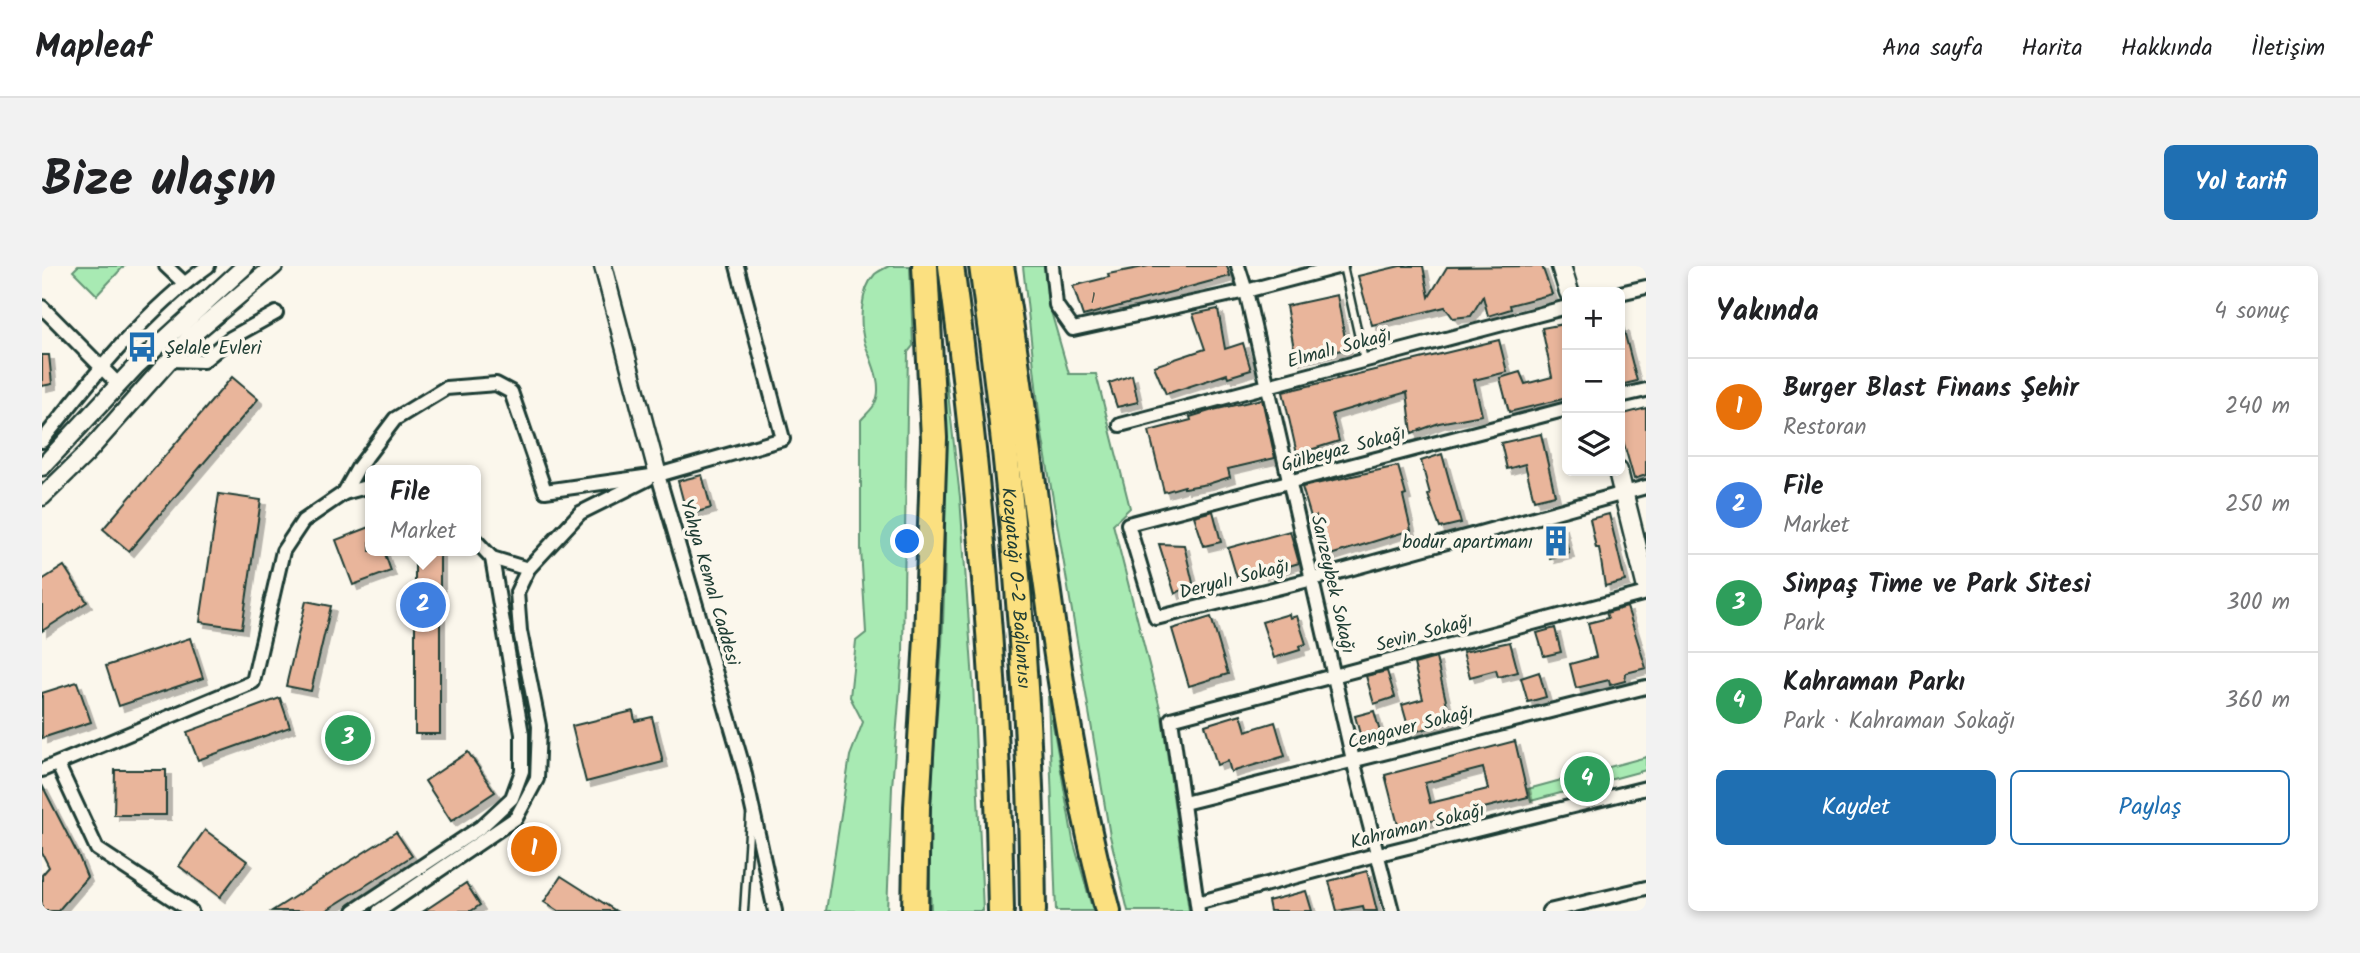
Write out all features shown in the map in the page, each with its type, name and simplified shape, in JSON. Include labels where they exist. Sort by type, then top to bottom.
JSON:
[{"type":"highway","points":[[915,911],[917,807],[927,639],[934,438],[925,266]]},
{"type":"highway","name":"Kozyatağı O-2 Bağlantısı","points":[[951,266],[967,379],[987,599],[1000,808],[1001,911]]},
{"type":"highway","name":"Kozyatağı O-2 Bağlantısı","points":[[982,266],[1020,603],[1032,802],[1033,911]]},
{"type":"highway","points":[[1001,266],[1071,746],[1084,816],[1108,911]]},
{"type":"main road","points":[[1561,266],[1567,287]]},
{"type":"main road","points":[[1619,476],[1646,584]]},
{"type":"street","points":[[166,266],[184,283]]},
{"type":"street","points":[[42,440],[101,367],[184,283],[208,266]]},
{"type":"street","points":[[42,467],[137,365],[245,266]]},
{"type":"street","points":[[42,497],[86,454],[191,336],[274,266]]},
{"type":"street","name":"Yahya Kemal Caddesi","points":[[603,266],[658,475],[744,770],[775,911]]},
{"type":"street","points":[[344,493],[358,468],[395,419],[446,388],[496,384],[511,392],[545,491],[658,475],[783,439],[737,266]]},
{"type":"street","points":[[1052,266],[1056,305],[1073,328],[1246,291],[1342,266]]},
{"type":"street","name":"Sarızeybek Sokağı","points":[[1238,266],[1246,291],[1353,760],[1392,911]]},
{"type":"street","points":[[1625,292],[1646,287]]},
{"type":"street","points":[[42,307],[119,385]]},
{"type":"street","name":"Elmalı Sokağı","points":[[1120,425],[1562,308]]},
{"type":"street","points":[[170,360],[203,361],[231,338],[276,313]]},
{"type":"street","points":[[1625,395],[1646,390]]},
{"type":"street","name":"Gülbeyaz Sokağı","points":[[1156,618],[1128,524],[1562,411]]},
{"type":"street","points":[[379,911],[516,818],[537,779],[539,726],[520,631],[517,592],[528,569],[580,513],[658,475]]},
{"type":"street","points":[[42,770],[253,682],[283,551],[303,521],[344,493],[365,487]]},
{"type":"street","name":"Deryalı Sokağı","points":[[1156,618],[1313,579],[1646,487]]},
{"type":"street","points":[[481,547],[492,558],[528,569]]},
{"type":"street","points":[[354,911],[481,827],[512,798],[522,771],[522,734],[492,558]]},
{"type":"street","name":"Sevin Sokağı","points":[[1184,803],[1171,719],[1646,593]]},
{"type":"street","name":"Cengaver Sokağı","points":[[1184,803],[1646,687]]},
{"type":"street","points":[[58,765],[97,849],[191,911]]},
{"type":"street","name":"Kahraman Sokağı","points":[[1198,907],[1379,854],[1646,788]]},
{"type":"street","points":[[1184,803],[1198,907]]},
{"type":"street","points":[[1549,911],[1646,888]]},
{"type":"lane","points":[[1342,266],[1364,360]]},
{"type":"lane","points":[[744,911],[751,801]]},
{"type":"green space","points":[[78,266],[124,266],[97,295],[73,271]]},
{"type":"green space","points":[[889,266],[910,266],[913,346],[908,352],[903,652],[892,787],[887,911],[826,911],[850,756],[863,722],[850,697],[856,641],[866,633],[861,549],[861,420],[874,405],[878,389],[876,373],[863,336],[862,308],[870,281],[875,274]]},
{"type":"green space","points":[[1023,266],[1047,266],[1048,301],[1069,374],[1096,374],[1130,508],[1113,524],[1162,716],[1189,911],[1128,911],[1110,836],[1040,422]]},
{"type":"green space","points":[[942,367],[945,367],[960,497],[973,682],[983,911],[931,911],[931,811],[945,575]]},
{"type":"green space","points":[[1048,696],[1073,840],[1093,911],[1056,911]]},
{"type":"green space","points":[[1646,757],[1646,770],[1531,801],[1528,789]]},
{"type":"building","points":[[1149,266],[1227,266],[1230,276],[1083,316],[1073,286],[1109,277],[1108,274]]},
{"type":"building","points":[[1400,266],[1423,266],[1429,297],[1447,267],[1542,266],[1552,294],[1510,305],[1511,309],[1488,316],[1483,296],[1471,316],[1453,318],[1445,307],[1372,325],[1358,276]]},
{"type":"building","points":[[1337,295],[1347,349],[1296,359],[1286,306]]},
{"type":"building","points":[[1218,309],[1225,349],[1243,343],[1251,370],[1228,377],[1227,374],[1166,394],[1154,366],[1205,349],[1193,314]]},
{"type":"building","points":[[1562,324],[1562,399],[1509,412],[1500,378],[1520,372],[1525,384],[1552,377],[1542,328]]},
{"type":"building","points":[[1625,335],[1637,381],[1625,384]]},
{"type":"building","points":[[1499,340],[1507,372],[1474,380],[1482,415],[1439,423],[1412,433],[1407,392],[1332,414],[1339,441],[1297,454],[1283,392]]},
{"type":"building","points":[[42,355],[49,355],[52,384],[42,386]]},
{"type":"building","points":[[1132,375],[1138,402],[1117,407],[1109,383]]},
{"type":"building","points":[[232,377],[258,399],[129,551],[103,529]]},
{"type":"building","points":[[1262,399],[1275,458],[1228,469],[1230,477],[1208,484],[1184,486],[1164,492],[1149,431],[1191,420],[1190,417],[1213,410]]},
{"type":"building","points":[[1646,408],[1646,475],[1634,479],[1625,448],[1625,414]]},
{"type":"building","points":[[1541,434],[1555,495],[1534,500],[1525,464],[1507,469],[1501,443]]},
{"type":"building","points":[[1442,454],[1461,523],[1440,528],[1428,495],[1430,494],[1421,461]]},
{"type":"building","points":[[1398,466],[1411,530],[1327,556],[1316,516],[1311,517],[1302,487]]},
{"type":"building","points":[[702,475],[711,508],[687,515],[678,481]]},
{"type":"building","points":[[219,494],[261,500],[242,628],[200,622]]},
{"type":"building","points":[[1213,511],[1221,542],[1204,546],[1194,516]]},
{"type":"building","points":[[1609,514],[1625,581],[1605,586],[1599,548],[1596,548],[1590,519]]},
{"type":"building","name":"bodur apartmanı","points":[[1562,525],[1569,553],[1550,558],[1544,529]]},
{"type":"building","points":[[365,529],[365,556],[386,556],[391,571],[353,585],[336,540]]},
{"type":"building","points":[[1290,531],[1299,563],[1262,574],[1261,570],[1237,578],[1228,548]]},
{"type":"building","points":[[1159,544],[1184,545],[1193,583],[1175,594]]},
{"type":"building","points":[[415,556],[440,556],[440,734],[415,734]]},
{"type":"building","points":[[64,566],[87,602],[42,631],[42,580]]},
{"type":"building","points":[[306,601],[331,606],[311,691],[286,686]]},
{"type":"building","points":[[1627,607],[1646,668],[1626,673],[1625,681],[1610,685],[1609,680],[1576,688],[1570,664],[1596,657],[1588,623],[1608,618],[1606,613]]},
{"type":"building","points":[[1289,614],[1290,618],[1297,616],[1306,644],[1299,646],[1300,650],[1274,658],[1262,622]]},
{"type":"building","points":[[1211,617],[1228,674],[1189,686],[1172,629]]},
{"type":"building","points":[[1555,628],[1561,652],[1544,656],[1537,633]]},
{"type":"building","points":[[190,638],[203,678],[119,706],[106,666]]},
{"type":"building","points":[[1510,642],[1518,672],[1498,677],[1496,670],[1470,677],[1463,652]]},
{"type":"building","points":[[1436,658],[1451,722],[1410,733],[1402,705],[1423,699],[1414,664]]},
{"type":"building","points":[[1387,671],[1395,697],[1374,704],[1366,676]]},
{"type":"building","points":[[1539,672],[1546,697],[1528,702],[1521,678]]},
{"type":"building","points":[[77,682],[91,722],[42,738],[42,693]]},
{"type":"building","points":[[280,698],[290,727],[198,760],[187,732]]},
{"type":"building","points":[[633,711],[635,721],[652,717],[663,762],[586,782],[572,726]]},
{"type":"building","points":[[1374,711],[1382,739],[1363,745],[1355,716]]},
{"type":"building","points":[[1241,714],[1246,731],[1275,722],[1285,756],[1231,772],[1228,761],[1217,765],[1205,725]]},
{"type":"building","points":[[1515,741],[1528,797],[1399,829],[1385,775]],"holes":[[[1483,768],[1488,789],[1430,803],[1425,783]]]},
{"type":"building","points":[[468,752],[495,792],[451,821],[425,781]]},
{"type":"building","points":[[115,770],[166,770],[166,815],[114,815]]},
{"type":"building","points":[[42,785],[87,877],[58,911],[42,911],[42,875],[49,867],[42,853]]},
{"type":"building","points":[[205,830],[247,861],[220,897],[179,866]]},
{"type":"building","points":[[396,832],[412,856],[325,911],[272,911]]},
{"type":"building","points":[[1367,871],[1377,911],[1364,911],[1363,906],[1337,911],[1329,881]]},
{"type":"building","points":[[561,876],[616,911],[558,911],[544,902]]},
{"type":"building","points":[[466,883],[480,905],[471,911],[424,911]]},
{"type":"building","points":[[1306,891],[1312,911],[1270,911],[1268,901]]},
{"type":"place","name":"Şelale Evleri","points":[[142,347]]},
{"type":"place","name":"bodur apartmanı","points":[[1556,541]]},
{"type":"place","name":"File","points":[[423,605]]},
{"type":"place","name":"Sinpaş Time ve Park Sitesi","points":[[348,738]]},
{"type":"place","name":"Kahraman Parkı","points":[[1587,779]]},
{"type":"place","name":"Burger Blast Finans Şehir","points":[[534,849]]}]
